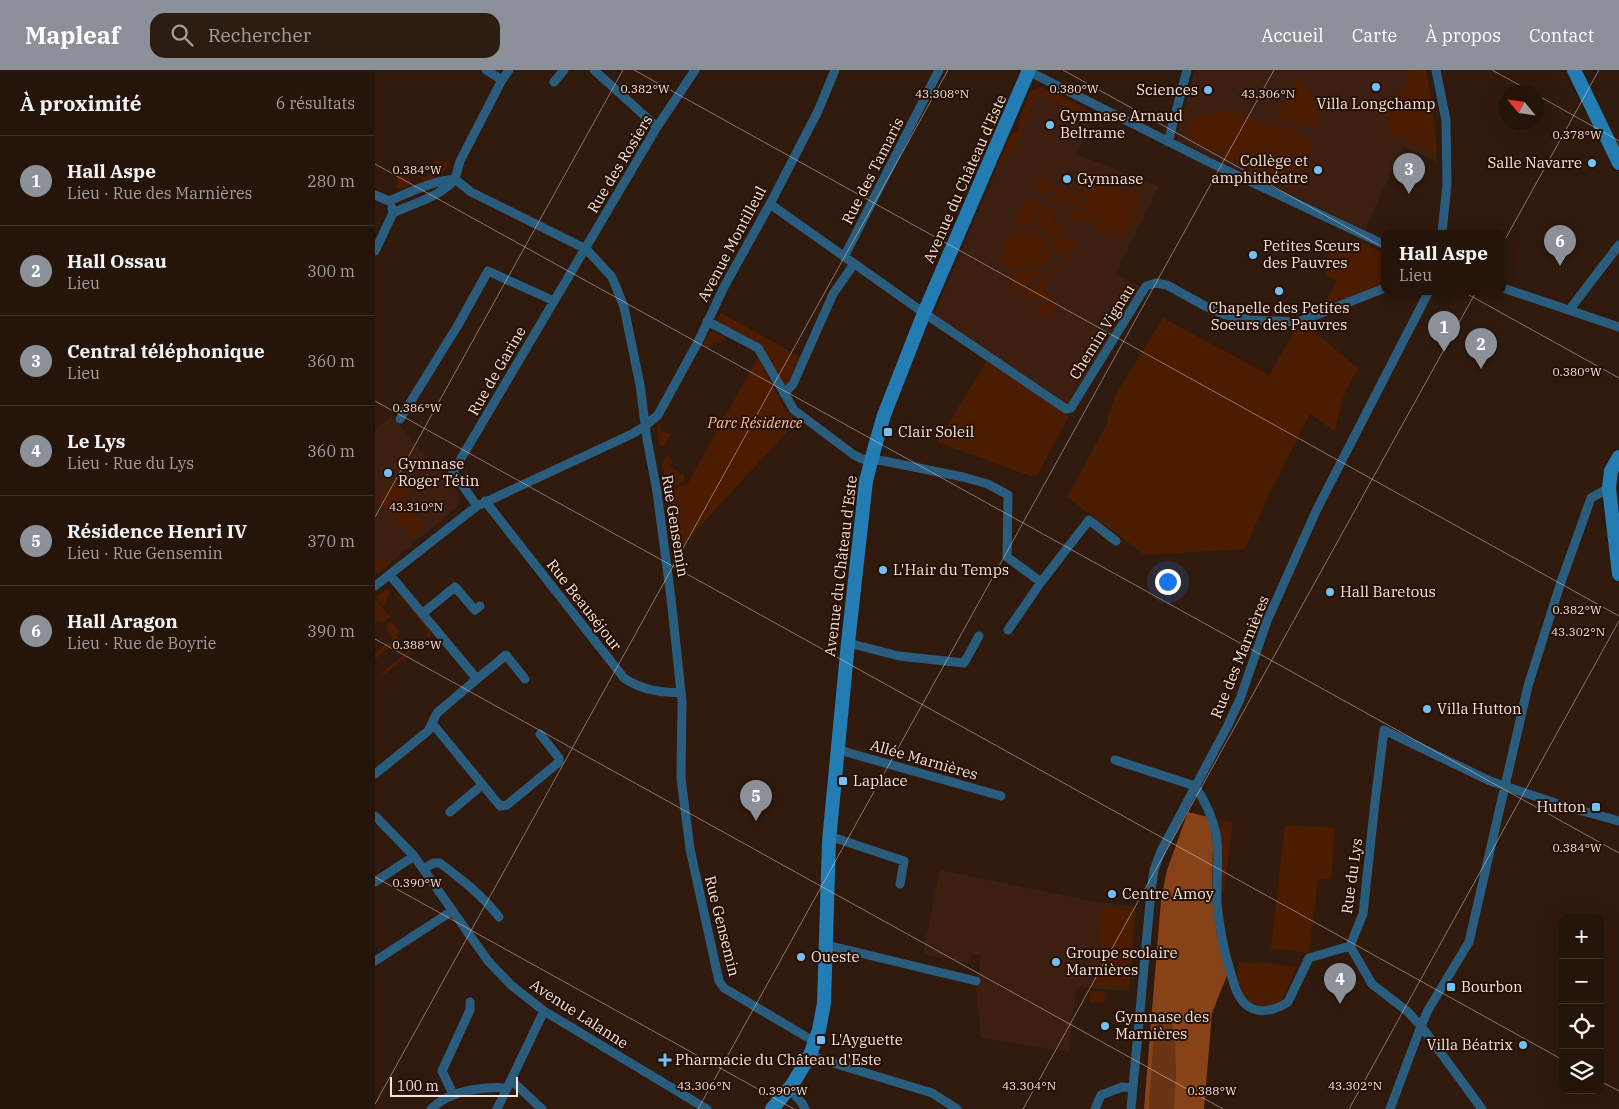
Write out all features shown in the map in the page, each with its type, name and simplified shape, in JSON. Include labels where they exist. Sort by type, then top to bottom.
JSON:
[{"type":"street","points":[[486,70],[502,80]]},
{"type":"street","points":[[375,251],[393,213],[448,188],[455,179],[461,161],[502,80],[509,70]]},
{"type":"street","points":[[554,82],[564,70]]},
{"type":"street","points":[[595,70],[657,127]]},
{"type":"street","name":"Rue des Rosiers","points":[[585,249],[657,127],[695,70]]},
{"type":"street","name":"Avenue Montilleul","points":[[375,586],[481,503],[632,434],[658,415],[699,340],[723,287],[770,204],[818,111],[835,70]]},
{"type":"street","name":"Rue des Tamaris","points":[[844,257],[939,70]]},
{"type":"street","points":[[1168,142],[1187,70]]},
{"type":"street","points":[[1436,70],[1446,120],[1447,184],[1442,230]]},
{"type":"street","points":[[1028,71],[1168,142],[1381,243]]},
{"type":"street","name":"Avenue du Château d'Este","points":[[772,1109],[801,1073],[813,1048],[824,1003],[829,836],[866,481],[871,460],[884,415],[924,313],[1028,71]]},
{"type":"street","points":[[1576,71],[1618,160]]},
{"type":"street","points":[[375,195],[389,201],[438,182],[455,179]]},
{"type":"street","name":"Rue Gensemin","points":[[455,179],[471,192],[585,249],[612,277],[624,307],[640,385],[667,568],[681,692],[681,778],[690,849],[719,981],[724,988],[813,1048],[820,1059],[932,1093],[957,1109]]},
{"type":"street","points":[[389,201],[393,213]]},
{"type":"street","points":[[770,204],[924,313]]},
{"type":"street","points":[[1569,309],[1619,245]]},
{"type":"street","name":"Rue de Garine","points":[[481,503],[453,472],[585,249]]},
{"type":"street","points":[[784,394],[793,384],[833,294],[854,264]]},
{"type":"street","points":[[400,419],[458,325],[488,271],[554,301]]},
{"type":"street","name":"Chemin Vignau","points":[[924,313],[1066,409],[1071,408],[1147,286],[1156,283],[1167,285],[1223,314],[1249,320],[1298,322],[1381,290]]},
{"type":"street","points":[[1506,289],[1619,327]]},
{"type":"street","name":"Rue des Marnières","points":[[1131,1109],[1154,870],[1161,851],[1227,727],[1240,698],[1267,621],[1317,509],[1427,295]]},
{"type":"street","points":[[707,321],[758,348],[794,410],[862,460],[884,461],[963,477],[988,484],[1008,495],[1007,557],[1041,582]]},
{"type":"street","points":[[1619,457],[1611,471],[1609,488],[1619,573]]},
{"type":"street","points":[[1391,1106],[1428,1010],[1469,942],[1528,686],[1560,585],[1591,498],[1609,488]]},
{"type":"street","name":"Rue Beauséjour","points":[[481,503],[624,678],[648,689],[667,693],[681,692]]},
{"type":"street","points":[[1008,630],[1041,582],[1089,520],[1116,541]]},
{"type":"street","points":[[390,575],[477,679]]},
{"type":"street","points":[[423,613],[455,587],[475,610],[481,606]]},
{"type":"street","points":[[848,643],[899,656],[964,663],[979,636]]},
{"type":"street","points":[[375,774],[428,730],[437,713],[506,655],[525,679]]},
{"type":"street","points":[[432,723],[482,786],[498,804],[504,806],[557,764],[559,758],[540,734]]},
{"type":"street","name":"Rue du Lys","points":[[1350,946],[1363,914],[1384,730],[1490,781],[1506,786]]},
{"type":"street","name":"Allée Marnières","points":[[839,750],[1001,796]]},
{"type":"street","points":[[1115,760],[1195,786],[1207,804],[1216,835],[1217,904],[1224,949],[1235,988],[1242,1001],[1261,1012],[1268,1012],[1281,1006],[1288,1002],[1309,958],[1350,946],[1372,984],[1407,1011],[1421,1026],[1482,1109]]},
{"type":"street","points":[[450,812],[482,786]]},
{"type":"street","points":[[1506,786],[1564,806],[1619,821]]},
{"type":"street","name":"Avenue Lalanne","points":[[375,816],[414,856],[488,961],[511,985],[544,1011],[707,1109]]},
{"type":"street","points":[[829,836],[904,861],[900,884]]},
{"type":"street","points":[[375,882],[414,856]]},
{"type":"street","points":[[423,869],[433,863],[440,863],[468,884],[489,904],[499,917]]},
{"type":"street","points":[[375,961],[452,911]]},
{"type":"street","points":[[826,946],[976,981]]},
{"type":"street","points":[[453,1094],[441,1071],[470,1010],[470,1002]]},
{"type":"street","points":[[497,1109],[544,1011]]},
{"type":"street","points":[[511,1080],[542,1109]]},
{"type":"street","points":[[431,1109],[453,1094],[501,1087],[507,1089]]},
{"type":"street","points":[[1095,1109],[1101,1094],[1122,1087],[1132,1088]]},
{"type":"street","points":[[789,1089],[805,1109]]},
{"type":"shaded area","points":[[1195,70],[1426,70],[1433,109],[1437,162],[1403,146],[1365,230],[1179,141],[1177,135]]},
{"type":"shaded area","points":[[1042,87],[1096,114],[1092,118],[1076,154],[1159,186],[1115,274],[1143,288],[1071,402],[1065,405],[933,316],[1012,133],[1017,132],[1030,91]]},
{"type":"shaded area","points":[[392,415],[430,463],[444,475],[460,495],[458,507],[375,575],[375,431]]},
{"type":"shaded area","points":[[1188,812],[1208,817],[1213,843],[1212,891],[1214,915],[1217,936],[1228,973],[1212,1013],[1204,1109],[1144,1109],[1161,900],[1167,870]]},
{"type":"shaded area","name":"Groupe scolaire Marnières","points":[[940,870],[1087,900],[1136,907],[1129,991],[1076,987],[1069,1052],[981,1038],[976,985],[981,955],[972,954],[970,963],[923,954]]},
{"type":"shaded area","points":[[1168,1016],[1175,1032],[1176,1075],[1174,1109],[1149,1109],[1154,1030],[1158,1017]]},
{"type":"green space","points":[[1411,70],[1426,70],[1433,109],[1437,154],[1387,132],[1386,121],[1400,91],[1405,92],[1408,90],[1408,86],[1405,83]]},
{"type":"green space","points":[[1297,77],[1315,100],[1324,107],[1313,131],[1279,115]]},
{"type":"green space","points":[[1042,87],[1086,108],[1082,115],[1037,95],[1010,157],[1006,155],[1000,170],[996,168],[1012,133],[1017,132],[1030,91]]},
{"type":"green space","points":[[1233,110],[1272,128],[1275,123],[1315,141],[1292,189],[1192,141],[1187,130],[1191,120],[1196,117]]},
{"type":"green space","points":[[435,159],[445,163],[448,160],[449,165],[443,173],[424,182],[419,176],[427,178]]},
{"type":"green space","points":[[1045,172],[1049,173],[1045,183],[1047,191],[1044,195],[1035,191]]},
{"type":"green space","points":[[398,174],[411,180],[408,187],[397,189]]},
{"type":"green space","points":[[1094,179],[1142,197],[1127,232],[1080,213]]},
{"type":"green space","points":[[1048,182],[1079,196],[1084,185],[1088,186],[1080,207],[1059,197],[1048,186]]},
{"type":"green space","points":[[1051,194],[1061,203],[1078,212],[1078,214],[1127,233],[1124,239],[1080,220],[1078,222],[1069,218],[1073,211],[1046,198]]},
{"type":"green space","points":[[1026,197],[1040,203],[1031,224],[1018,225],[1015,222]]},
{"type":"green space","points":[[1044,204],[1058,210],[1052,223],[1063,228],[1060,236],[1080,243],[1077,248],[1063,255],[1058,254],[1053,249],[1049,235],[1034,225]]},
{"type":"green space","points":[[1021,230],[1035,233],[1045,242],[1051,250],[1048,261],[1019,269],[1007,268],[1002,265],[1001,254],[1005,244],[1012,235]]},
{"type":"green space","points":[[1357,240],[1381,251],[1381,286],[1310,314],[1307,308],[1325,302],[1337,281],[1326,275],[1323,266],[1333,244],[1350,253]]},
{"type":"green space","points":[[1084,252],[1085,254],[1061,265],[1045,286],[1037,283],[1064,259]]},
{"type":"green space","points":[[1041,268],[1020,293],[1014,293],[1008,280],[1011,275]]},
{"type":"green space","points":[[1035,284],[1043,288],[1042,292],[1061,302],[1021,298]]},
{"type":"green space","points":[[1058,303],[1048,321],[1035,312],[1039,305]]},
{"type":"green space","points":[[721,313],[800,357],[786,386],[784,386],[764,350],[718,322],[717,319]]},
{"type":"green space","points":[[1163,318],[1269,375],[1298,326],[1304,323],[1359,369],[1346,390],[1335,431],[1310,414],[1269,494],[1245,549],[1145,555],[1067,497],[1107,424],[1116,394]]},
{"type":"green space","points":[[711,331],[724,337],[721,342],[713,342],[708,350],[703,343]]},
{"type":"green space","name":"Parc Résidence","points":[[758,357],[786,411],[798,420],[675,553],[667,491],[687,485]]},
{"type":"green space","points":[[987,361],[1069,416],[1037,475],[1031,476],[937,442]]},
{"type":"green space","points":[[659,422],[663,432],[671,433],[663,447],[659,445],[657,429]]},
{"type":"green space","points":[[668,454],[672,462],[670,466],[684,475],[684,482],[666,488],[662,464]]},
{"type":"green space","points":[[401,477],[412,490],[387,510],[376,497]]},
{"type":"green space","points":[[404,500],[425,526],[412,537],[391,511]]},
{"type":"green space","points":[[375,559],[377,560],[392,562],[375,575]]},
{"type":"green space","points":[[386,589],[390,592],[386,602],[382,605],[376,597]]},
{"type":"green space","points":[[397,596],[403,597],[431,630],[430,637],[425,636],[429,632],[402,598],[397,602]]},
{"type":"green space","points":[[375,599],[390,617],[382,623],[379,620],[375,623]]},
{"type":"green space","points":[[391,621],[400,632],[396,635],[399,639],[375,659],[375,652],[391,642],[393,638],[385,629]]},
{"type":"green space","points":[[419,642],[421,644],[385,674],[382,674],[383,672]]},
{"type":"green space","points":[[1219,819],[1233,822],[1224,893],[1222,892]]},
{"type":"green space","points":[[1285,825],[1335,828],[1331,879],[1318,879],[1309,953],[1271,948]]},
{"type":"green space","points":[[1102,906],[1135,909],[1129,987],[1095,984]]},
{"type":"green space","points":[[1239,962],[1257,964],[1258,962],[1296,967],[1282,999],[1278,1003],[1266,1006],[1254,1004],[1241,993],[1237,978]]},
{"type":"green space","points":[[1090,991],[1105,992],[1104,1003],[1090,1002]]},
{"type":"place","name":"Villa Longchamp","points":[[1376,87]]},
{"type":"place","name":"Sciences","points":[[1208,90]]},
{"type":"place","name":"Gymnase Arnaud Beltrame","points":[[1050,125]]},
{"type":"place","name":"Salle Navarre","points":[[1592,163]]},
{"type":"place","name":"Collège et amphithéatre","points":[[1318,170]]},
{"type":"place","name":"Gymnase","points":[[1067,179]]},
{"type":"place","name":"Central téléphonique","points":[[1409,194]]},
{"type":"place","name":"Petites Sœurs des Pauvres","points":[[1253,255]]},
{"type":"place","name":"Hall Aragon","points":[[1560,266]]},
{"type":"place","name":"Chapelle des Petites Soeurs des Pauvres","points":[[1279,291]]},
{"type":"place","name":"Hall Aspe","points":[[1444,352]]},
{"type":"place","name":"Hall Ossau","points":[[1481,369]]},
{"type":"place","name":"Clair Soleil","points":[[888,432]]},
{"type":"place","name":"Gymnase Roger Tétin","points":[[388,473]]},
{"type":"place","name":"L'Hair du Temps","points":[[883,570]]},
{"type":"place","name":"Hall Baretous","points":[[1330,592]]},
{"type":"place","name":"Villa Hutton","points":[[1427,709]]},
{"type":"place","name":"Laplace","points":[[843,781]]},
{"type":"place","name":"Hutton","points":[[1596,807]]},
{"type":"place","name":"Résidence Henri IV","points":[[756,821]]},
{"type":"place","name":"Centre Amoy","points":[[1112,894]]},
{"type":"place","name":"Oueste","points":[[801,957]]},
{"type":"place","name":"Groupe scolaire Marnières","points":[[1056,962]]},
{"type":"place","name":"Bourbon","points":[[1451,987]]},
{"type":"place","name":"Le Lys","points":[[1340,1004]]},
{"type":"place","name":"Gymnase des Marnières","points":[[1105,1026]]},
{"type":"place","name":"L'Ayguette","points":[[821,1040]]},
{"type":"place","name":"Villa Béatrix","points":[[1523,1045]]},
{"type":"place","name":"Pharmacie du Château d'Este","points":[[665,1060]]}]
